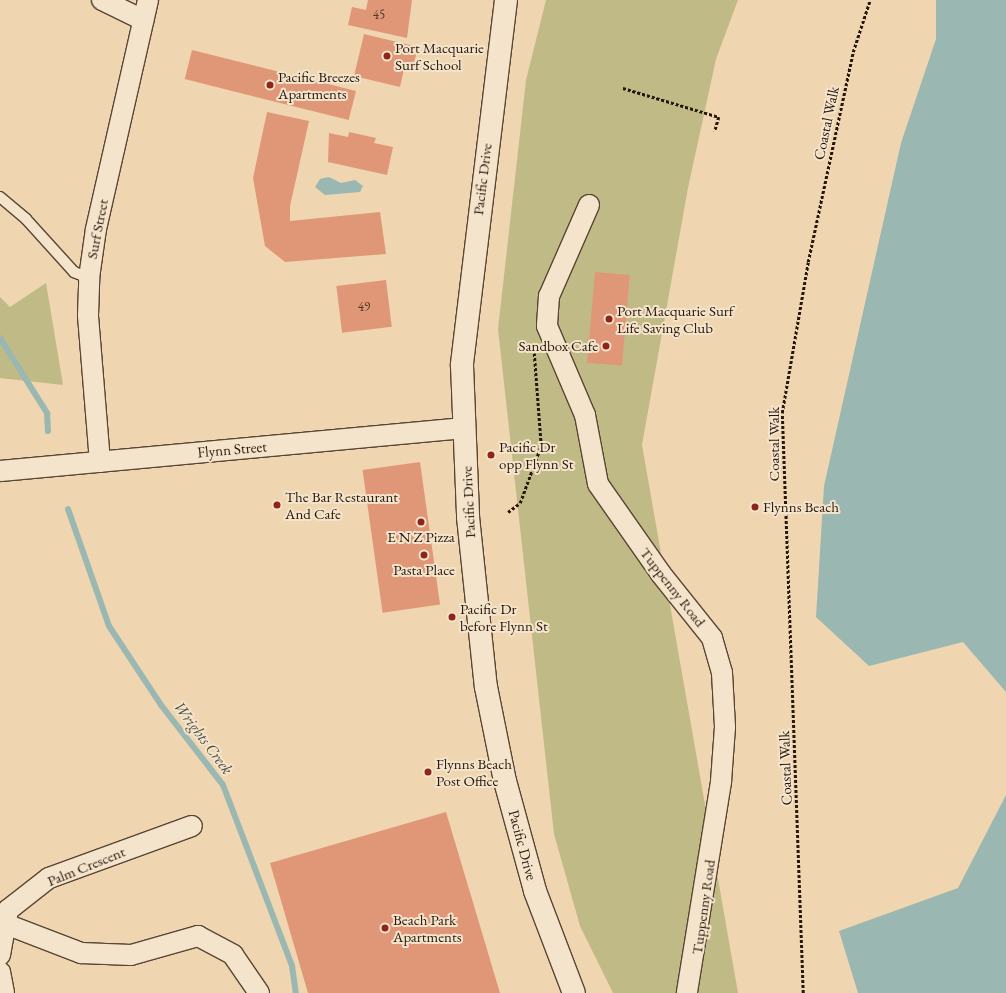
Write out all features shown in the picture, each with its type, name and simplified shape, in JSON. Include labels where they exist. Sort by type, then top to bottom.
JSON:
[{"type":"street","points":[[102,0],[143,20]]},
{"type":"street","name":"Surf Street","points":[[100,462],[88,314],[89,278],[96,229],[148,0]]},
{"type":"street","name":"Pacific Drive","points":[[506,0],[466,314],[462,365],[468,517],[486,687],[505,781],[535,891],[574,993]]},
{"type":"street","name":"Tuppenny Road","points":[[589,205],[549,296],[547,326],[586,415],[598,484],[661,574],[712,638],[722,672],[725,728],[720,782],[687,993]]},
{"type":"street","name":"Flynn Street","points":[[0,471],[464,428]]},
{"type":"street","name":"Palm Crescent","points":[[0,955],[3,923],[8,910],[49,878],[192,826]]},
{"type":"street","points":[[3,923],[80,953],[131,955],[198,936],[233,955],[259,993]]},
{"type":"lane","points":[[0,197],[26,218],[74,272],[89,278]]},
{"type":"path","name":"Coastal Walk","points":[[803,993],[782,413],[808,262],[853,52],[870,0]]},
{"type":"path","points":[[623,88],[719,117],[715,131]]},
{"type":"path","points":[[508,512],[520,503],[541,446],[534,350]]},
{"type":"shaded area","points":[[546,0],[738,0],[716,59],[688,188],[642,445],[738,993],[613,993],[580,926],[554,834],[498,329],[526,80]]},
{"type":"shaded area","points":[[46,283],[63,385],[0,378],[0,297],[10,307]]},
{"type":"water","points":[[936,0],[1006,0],[1006,692],[963,642],[869,666],[816,617],[824,486],[901,143],[936,39]]},
{"type":"water","points":[[329,177],[341,183],[355,180],[363,186],[360,192],[325,195],[315,187],[320,179]]},
{"type":"water","points":[[1006,795],[1006,993],[858,993],[839,931],[958,888]]},
{"type":"building","points":[[368,0],[412,0],[407,38],[348,25],[352,7],[366,10]]},
{"type":"building","name":"Port Macquarie Surf School","points":[[364,34],[418,47],[413,67],[405,65],[400,87],[354,76]]},
{"type":"building","name":"Pacific Breezes Apartments","points":[[192,50],[356,91],[349,120],[185,79]]},
{"type":"building","points":[[267,112],[309,121],[290,206],[290,221],[380,212],[386,254],[285,262],[265,246],[253,178]]},
{"type":"building","points":[[349,132],[376,138],[374,143],[393,147],[387,175],[328,162],[329,133],[348,137]]},
{"type":"building","name":"Port Macquarie Surf Life Saving Club","points":[[595,272],[630,275],[622,366],[587,363]]},
{"type":"building","points":[[386,280],[392,327],[342,333],[336,286]]},
{"type":"building","points":[[420,462],[440,605],[383,613],[363,470]]},
{"type":"building","name":"Beach Park Apartments","points":[[446,812],[500,993],[308,993],[270,863]]},
{"type":"waterway","name":"Wrights Creek","points":[[0,338],[47,413],[48,431]]},
{"type":"waterway","name":"Wrights Creek","points":[[68,509],[109,626],[161,705],[223,785],[292,966],[296,993]]},
{"type":"place","name":"Port Macquarie Surf School","points":[[387,56]]},
{"type":"place","name":"Pacific Breezes Apartments","points":[[270,85]]},
{"type":"place","name":"Port Macquarie Surf Life Saving Club","points":[[609,319]]},
{"type":"place","name":"Sandbox Cafe","points":[[606,346]]},
{"type":"place","name":"Pacific Dr opp Flynn St","points":[[491,455]]},
{"type":"place","name":"The Bar Restaurant And Cafe","points":[[277,505]]},
{"type":"place","name":"Flynns Beach","points":[[755,507]]},
{"type":"place","name":"E N Z Pizza","points":[[421,522]]},
{"type":"place","name":"Pasta Place","points":[[424,555]]},
{"type":"place","name":"Pacific Dr before Flynn St","points":[[452,617]]},
{"type":"place","name":"Flynns Beach Post Office","points":[[428,772]]},
{"type":"place","name":"Beach Park Apartments","points":[[385,928]]}]
